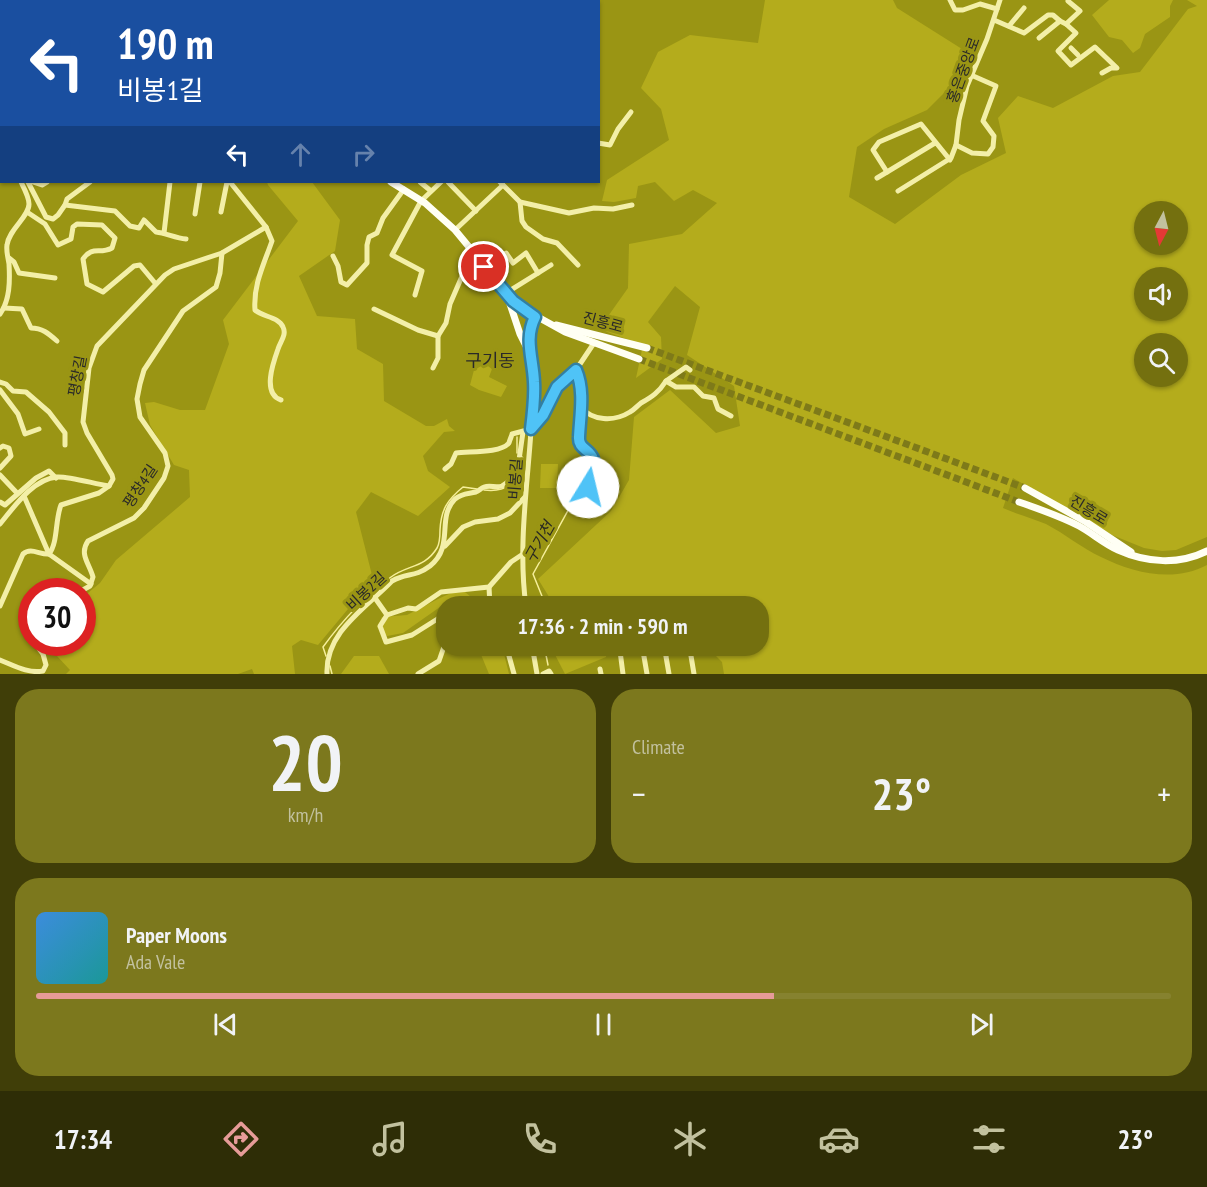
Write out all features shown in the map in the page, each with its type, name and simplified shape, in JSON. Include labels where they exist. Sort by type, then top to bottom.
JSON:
[{"type":"main road","name":"진흥로","points":[[393,183],[420,201],[455,230],[518,306],[565,332],[639,358]]},
{"type":"main road","points":[[506,293],[520,334],[530,354]]},
{"type":"main road","points":[[520,334],[526,334],[535,317]]},
{"type":"main road","name":"진흥로","points":[[551,324],[647,348]]},
{"type":"main road","points":[[530,327],[530,354]]},
{"type":"main road","name":"진흥로","points":[[1025,488],[1086,522],[1138,556]]},
{"type":"main road","name":"진흥로","points":[[1019,501],[1058,516],[1119,550],[1138,556],[1157,561],[1176,561],[1185,560],[1207,551]]},
{"type":"street","points":[[950,0],[955,10],[963,10],[980,4],[997,9]]},
{"type":"street","name":"홍은중앙로","points":[[950,160],[956,145],[962,105],[971,75],[1000,0]]},
{"type":"street","points":[[1066,24],[1080,11],[1068,1]]},
{"type":"street","points":[[1009,26],[1024,8]]},
{"type":"street","points":[[993,20],[1024,33],[1048,15],[1053,15],[1076,33],[1058,51],[1071,65],[1095,47],[1117,68],[1111,68],[1102,73]]},
{"type":"street","points":[[1039,38],[1060,21]]},
{"type":"street","points":[[1071,48],[1078,55]]},
{"type":"street","points":[[956,145],[980,155],[988,154],[993,147],[994,136],[983,122],[996,86],[971,75]]},
{"type":"street","points":[[600,143],[610,145],[618,129],[632,112]]},
{"type":"street","points":[[887,172],[873,150],[879,142],[921,124],[950,160],[898,191]]},
{"type":"street","points":[[877,177],[935,143]]},
{"type":"street","points":[[4,308],[10,232],[27,212],[29,204],[21,183]]},
{"type":"street","points":[[29,183],[46,217],[53,219],[58,215],[67,199],[89,183]]},
{"type":"street","points":[[164,232],[170,183]]},
{"type":"street","points":[[195,214],[200,183]]},
{"type":"street","points":[[221,212],[228,183]]},
{"type":"street","points":[[229,183],[266,227],[272,241],[260,270],[255,294],[255,310],[284,327],[285,333],[278,346],[270,379],[270,390],[281,400]]},
{"type":"street","points":[[421,183],[431,191]]},
{"type":"street","points":[[415,295],[422,271],[392,255],[420,201],[440,183]]},
{"type":"street","points":[[449,183],[476,211]]},
{"type":"street","points":[[455,230],[501,183],[520,202],[569,213],[594,208],[613,209],[632,205]]},
{"type":"street","points":[[333,256],[338,266],[341,282],[347,285],[367,263],[369,237],[377,233],[383,218],[404,189]]},
{"type":"street","points":[[520,202],[522,221],[526,227],[543,239],[557,243],[578,265]]},
{"type":"street","points":[[65,205],[115,212],[130,226],[139,228],[144,220],[156,232],[164,232],[171,237],[186,239]]},
{"type":"street","points":[[27,212],[45,224],[58,245],[71,239],[73,227],[77,224],[102,225],[115,238],[112,248],[93,250],[83,259],[87,284],[103,292],[134,266],[140,266],[155,283]]},
{"type":"street","name":"평창길","points":[[109,486],[113,479],[112,475],[83,422],[89,368],[97,346],[155,283],[174,269],[222,253],[266,227]]},
{"type":"street","name":"평창4길","points":[[93,578],[83,555],[85,546],[96,536],[134,518],[144,508],[164,478],[168,466],[165,453],[140,417],[137,399],[144,370],[183,311],[216,287],[222,253]]},
{"type":"street","points":[[484,267],[506,253],[513,262],[526,253],[538,273]]},
{"type":"street","points":[[0,254],[7,254],[19,273],[55,278]]},
{"type":"street","points":[[433,368],[438,358],[438,336],[446,323],[450,304],[466,267],[475,255]]},
{"type":"street","points":[[506,293],[551,265]]},
{"type":"street","points":[[0,299],[4,308]]},
{"type":"street","points":[[4,308],[22,309],[30,328],[47,332],[57,341]]},
{"type":"street","points":[[374,309],[418,330],[438,336]]},
{"type":"street","points":[[445,469],[451,464],[456,453],[504,447],[509,443],[512,434],[531,429],[543,415],[557,387],[576,370],[594,343]]},
{"type":"street","name":"비봉길","points":[[525,596],[523,573],[525,497],[534,384],[530,354]]},
{"type":"street","points":[[581,407],[587,415],[597,418],[616,418],[629,413],[639,404],[650,399],[666,381],[686,367],[690,369]]},
{"type":"street","points":[[576,370],[580,384],[581,407],[578,437],[580,446],[592,456],[594,461],[587,484],[591,489]]},
{"type":"street","points":[[666,381],[676,387],[694,387],[703,396],[714,398],[718,409],[731,416]]},
{"type":"street","points":[[0,382],[14,391],[26,392],[49,412],[65,433],[65,445]]},
{"type":"street","points":[[0,390],[18,414],[25,434],[39,429]]},
{"type":"street","points":[[445,546],[446,522],[453,502],[467,492],[478,492],[484,487],[500,487],[518,471],[523,432]]},
{"type":"street","points":[[0,448],[3,446],[9,448],[11,456],[0,468]]},
{"type":"street","points":[[0,502],[5,505],[36,478],[49,471],[56,478]]},
{"type":"street","points":[[0,475],[17,493]]},
{"type":"street","points":[[0,524],[24,496],[42,482],[56,478],[109,486]]},
{"type":"street","points":[[49,554],[54,547],[56,517],[61,505],[99,493],[109,486]]},
{"type":"street","points":[[24,496],[49,554],[83,578]]},
{"type":"street","name":"비봉2길","points":[[327,674],[326,663],[335,637],[392,581],[400,576],[418,575],[431,565],[463,526],[498,519],[510,513],[525,497]]},
{"type":"street","points":[[0,606],[23,554],[26,551],[32,551],[49,554]]},
{"type":"street","points":[[436,620],[412,635],[386,642],[381,626],[387,615],[416,609],[441,592],[489,587],[511,562],[523,554]]},
{"type":"street","points":[[489,587],[489,596]]},
{"type":"street","points":[[375,598],[387,615]]},
{"type":"street","points":[[0,660],[26,671],[37,672],[43,671],[46,665],[44,656]]},
{"type":"street","points":[[418,674],[439,660],[440,656]]},
{"type":"street","points":[[509,656],[514,674]]},
{"type":"street","points":[[534,656],[537,674]]},
{"type":"street","points":[[622,656],[623,674]]},
{"type":"street","points":[[644,656],[647,674]]},
{"type":"street","points":[[666,656],[669,674]]},
{"type":"street","points":[[691,656],[693,674]]},
{"type":"street","points":[[543,674],[549,671],[551,674]]},
{"type":"shaded area","points":[[765,0],[893,0],[897,8],[962,49],[954,83],[927,110],[884,129],[857,147],[849,197],[895,224],[961,175],[1006,153],[998,118],[1018,96],[1053,108],[1113,76],[1140,72],[1188,9],[1197,6],[1187,0],[1207,0],[1207,537],[1176,550],[1162,551],[1144,548],[1112,535],[1013,478],[1003,508],[1046,524],[1101,557],[1126,568],[1167,575],[1181,574],[1207,565],[1207,674],[724,674],[722,662],[716,656],[769,656],[769,596],[549,596],[538,579],[611,511],[629,480],[634,417],[670,390],[716,433],[740,426],[734,386],[687,355],[700,307],[675,286],[648,322],[661,337],[662,359],[636,378],[643,345],[599,329],[628,288],[629,244],[682,234],[717,203],[693,190],[674,201],[655,182],[638,186],[636,198],[614,202],[602,201],[607,180],[669,140],[661,109],[641,88],[658,52],[690,35],[758,43]]},
{"type":"shaded area","points":[[1109,0],[1173,0],[1170,6],[1170,17],[1145,34],[1140,48],[1133,53],[1122,40],[1109,37],[1092,15]]},
{"type":"shaded area","points":[[267,183],[313,183],[340,220],[335,251],[299,276],[317,316],[355,319],[357,349],[383,364],[384,401],[426,426],[434,426],[447,419],[449,426],[455,431],[444,432],[423,456],[428,471],[450,487],[418,516],[371,492],[356,512],[373,579],[318,645],[301,640],[292,646],[295,674],[254,674],[252,669],[238,674],[66,674],[70,670],[57,656],[96,656],[96,586],[116,560],[190,497],[189,470],[174,465],[150,425],[145,403],[154,402],[180,410],[205,410],[229,344],[223,320],[298,221]]},
{"type":"shaded area","points":[[485,364],[492,369],[489,377],[507,386],[501,397],[470,385],[474,370]]},
{"type":"shaded area","points":[[541,464],[558,464],[557,488],[540,488]]},
{"type":"shaded area","points":[[465,592],[470,596],[445,596]]},
{"type":"shaded area","points":[[436,600],[436,610],[403,633],[387,636],[377,627],[382,617],[407,615]]},
{"type":"shaded area","points":[[354,656],[379,656],[389,674],[341,674]]},
{"type":"shaded area","points":[[482,656],[504,656],[509,674],[489,674]]},
{"type":"shaded area","points":[[556,656],[606,656],[606,657],[565,674]]},
{"type":"waterway","points":[[517,437],[517,453]]},
{"type":"waterway","points":[[484,490],[500,490],[511,484],[519,473],[523,458],[521,456]]},
{"type":"waterway","name":"구기천","points":[[542,596],[533,574],[587,476],[590,456]]},
{"type":"waterway","points":[[326,656],[323,647],[363,601],[381,584],[403,570],[421,563],[437,548],[443,511],[453,496],[463,487],[477,489]]},
{"type":"waterway","name":"구기천","points":[[546,656],[548,665]]},
{"type":"waterway","points":[[330,666],[332,674]]},
{"type":"tunnel","points":[[647,348],[1025,488]]},
{"type":"tunnel","points":[[639,359],[1019,502]]},
{"type":"district","name":"구기동","points":[[490,360]]},
{"type":"route","points":[[484,267],[518,306],[535,317],[530,327],[529,338],[534,384],[531,429],[543,415],[557,387],[576,370],[580,384],[581,407],[578,437],[580,446],[592,456],[594,461],[588,487]]}]
